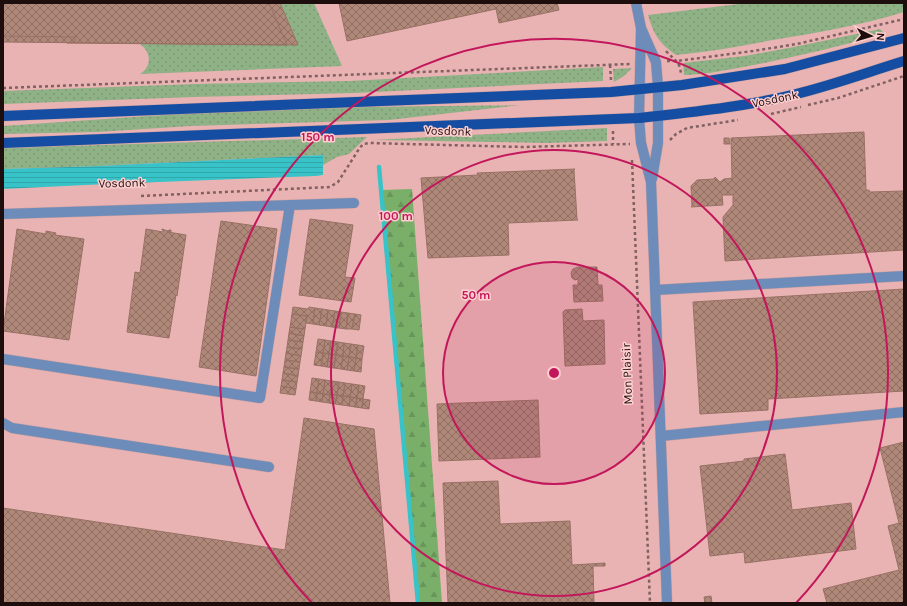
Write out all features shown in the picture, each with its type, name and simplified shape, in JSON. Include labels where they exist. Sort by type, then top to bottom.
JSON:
[{"type":"main road","points":[[3,116],[611,92],[714,81],[785,69],[904,38]]},
{"type":"main road","name":"Vosdonk","points":[[3,143],[639,118],[686,114],[763,102],[824,87],[904,61]]},
{"type":"street","points":[[636,3],[641,28],[656,62],[658,87],[658,143],[651,182],[668,603]]},
{"type":"street","points":[[641,28],[639,118],[636,144],[651,182]]},
{"type":"street","points":[[3,214],[354,202]]},
{"type":"street","points":[[3,359],[260,398],[290,205]]},
{"type":"street","points":[[655,290],[904,276]]},
{"type":"street","points":[[661,436],[904,412]]},
{"type":"street","points":[[3,423],[12,428],[269,467]]},
{"type":"path","points":[[656,62],[677,61],[797,44],[904,19]]},
{"type":"path","points":[[3,88],[640,63]]},
{"type":"path","name":"Vosdonk","points":[[769,114],[838,98],[904,76]]},
{"type":"path","name":"Vosdonk","points":[[658,143],[667,143],[676,134],[687,128],[742,119]]},
{"type":"path","name":"Vosdonk","points":[[136,196],[330,187],[338,182],[359,148],[363,144],[369,143],[523,147],[636,144]]},
{"type":"path","points":[[631,152],[636,144]]},
{"type":"path","name":"Mon Plaisir","points":[[632,160],[650,603]]},
{"type":"shaded area","points":[[3,3],[904,3],[904,603],[3,603]]},
{"type":"green space","points":[[280,3],[314,3],[342,66],[140,74],[147,67],[149,58],[146,50],[138,43],[298,45]]},
{"type":"green space","points":[[747,3],[904,3],[904,12],[855,25],[725,49],[676,55],[658,38],[648,15]]},
{"type":"green space","points":[[880,29],[885,34],[775,61],[704,74],[684,75],[683,63],[744,56]]},
{"type":"green space","points":[[603,67],[603,81],[354,93],[3,104],[3,91],[195,84],[349,81]]},
{"type":"green space","points":[[632,68],[624,76],[614,82],[613,69]]},
{"type":"green space","points":[[520,105],[389,120],[191,126],[97,132],[3,134],[3,126],[192,113],[361,107]]},
{"type":"green space","points":[[607,128],[607,141],[547,143],[373,140]]},
{"type":"green space","points":[[367,137],[349,154],[337,157],[323,165],[323,155],[3,169],[3,148]]},
{"type":"green space","points":[[412,189],[442,603],[417,603],[382,190]]},
{"type":"water","points":[[323,155],[323,175],[316,176],[3,189],[3,169]]},
{"type":"building","points":[[3,3],[269,3],[287,45],[67,43],[75,42],[75,37],[3,36]]},
{"type":"building","points":[[3,3],[280,3],[298,45],[3,42]]},
{"type":"building","points":[[339,3],[557,3],[559,10],[499,23],[496,9],[347,41]]},
{"type":"building","points":[[864,132],[866,190],[869,190],[870,192],[904,191],[904,250],[725,261],[723,217],[733,205],[733,195],[722,195],[723,205],[691,207],[691,186],[697,180],[714,179],[715,177],[720,182],[724,179],[732,178],[731,138]]},
{"type":"building","points":[[724,138],[729,138],[730,144],[724,144]]},
{"type":"building","points":[[575,169],[578,220],[508,223],[509,255],[428,258],[421,178],[478,175],[477,173]]},
{"type":"building","points":[[310,219],[353,225],[345,277],[355,278],[351,302],[299,295]]},
{"type":"building","points":[[221,221],[277,229],[256,376],[199,367]]},
{"type":"building","points":[[17,229],[46,234],[46,231],[56,233],[55,235],[84,239],[69,340],[3,331]]},
{"type":"building","points":[[146,229],[163,232],[164,231],[162,229],[168,231],[171,230],[171,232],[168,232],[186,235],[169,338],[127,332],[135,272],[140,273]]},
{"type":"building","points":[[578,267],[597,267],[598,285],[602,285],[603,301],[574,302],[573,285],[578,285],[578,279],[575,280],[572,278],[571,273],[573,269]]},
{"type":"building","points":[[904,289],[904,391],[768,399],[768,410],[700,414],[693,302]]},
{"type":"building","points":[[293,307],[308,309],[309,307],[315,308],[313,324],[306,323],[307,316],[292,314]]},
{"type":"building","points":[[315,308],[322,309],[319,325],[313,324]]},
{"type":"building","points":[[322,309],[328,310],[326,326],[319,325]]},
{"type":"building","points":[[582,309],[583,321],[604,320],[605,364],[565,366],[563,312],[565,310]]},
{"type":"building","points":[[328,310],[335,311],[332,327],[326,326]]},
{"type":"building","points":[[335,311],[341,312],[339,328],[332,327]]},
{"type":"building","points":[[341,312],[348,313],[346,329],[339,328]]},
{"type":"building","points":[[348,313],[355,314],[352,329],[346,329]]},
{"type":"building","points":[[292,314],[307,316],[305,329],[290,327]]},
{"type":"building","points":[[355,314],[361,315],[359,330],[352,329]]},
{"type":"building","points":[[290,327],[305,329],[304,336],[289,333]]},
{"type":"building","points":[[289,333],[304,336],[303,342],[288,340]]},
{"type":"building","points":[[318,339],[325,340],[323,353],[316,352]]},
{"type":"building","points":[[288,340],[303,342],[302,349],[287,347]]},
{"type":"building","points":[[325,340],[331,341],[329,354],[323,353]]},
{"type":"building","points":[[331,341],[338,342],[336,355],[329,354]]},
{"type":"building","points":[[338,342],[344,343],[343,356],[336,355]]},
{"type":"building","points":[[344,343],[351,344],[349,357],[343,356]]},
{"type":"building","points":[[351,344],[358,345],[356,358],[349,357]]},
{"type":"building","points":[[358,345],[364,346],[362,359],[356,358]]},
{"type":"building","points":[[287,347],[302,349],[301,356],[286,353]]},
{"type":"building","points":[[316,352],[323,353],[321,366],[314,365]]},
{"type":"building","points":[[286,353],[301,356],[300,362],[285,360]]},
{"type":"building","points":[[323,353],[329,354],[327,367],[321,366]]},
{"type":"building","points":[[329,354],[336,355],[334,368],[327,367]]},
{"type":"building","points":[[336,355],[343,356],[341,369],[334,368]]},
{"type":"building","points":[[343,356],[349,357],[347,370],[341,369]]},
{"type":"building","points":[[349,357],[356,358],[354,371],[347,370]]},
{"type":"building","points":[[356,358],[362,359],[361,372],[354,371]]},
{"type":"building","points":[[285,360],[300,362],[299,369],[284,367]]},
{"type":"building","points":[[284,367],[299,369],[298,376],[283,373]]},
{"type":"building","points":[[283,373],[298,376],[297,382],[282,380]]},
{"type":"building","points":[[312,378],[319,379],[317,393],[310,392]]},
{"type":"building","points":[[319,379],[325,380],[323,394],[317,393]]},
{"type":"building","points":[[282,380],[297,382],[296,389],[281,386]]},
{"type":"building","points":[[325,380],[332,381],[330,395],[323,394]]},
{"type":"building","points":[[332,381],[339,382],[337,395],[330,395]]},
{"type":"building","points":[[339,382],[345,383],[343,396],[337,395]]},
{"type":"building","points":[[345,383],[352,384],[350,397],[343,396]]},
{"type":"building","points":[[352,384],[359,385],[357,398],[350,397]]},
{"type":"building","points":[[359,385],[365,386],[363,399],[357,398]]},
{"type":"building","points":[[281,386],[296,389],[295,395],[280,393]]},
{"type":"building","points":[[310,392],[317,393],[316,401],[309,400]]},
{"type":"building","points":[[317,393],[323,394],[322,402],[316,401]]},
{"type":"building","points":[[323,394],[330,395],[329,403],[322,402]]},
{"type":"building","points":[[330,395],[337,395],[335,404],[329,403]]},
{"type":"building","points":[[337,395],[343,396],[342,405],[335,404]]},
{"type":"building","points":[[343,396],[350,397],[349,406],[342,405]]},
{"type":"building","points":[[350,397],[357,398],[355,407],[349,406]]},
{"type":"building","points":[[357,398],[363,399],[362,408],[355,407]]},
{"type":"building","points":[[363,399],[370,400],[369,409],[362,408]]},
{"type":"building","points":[[538,400],[540,457],[439,461],[437,404]]},
{"type":"building","points":[[304,418],[374,429],[390,603],[3,603],[3,508],[285,550]]},
{"type":"building","points":[[904,442],[904,603],[827,603],[823,589],[899,570],[888,526],[899,523],[880,448]]},
{"type":"building","points":[[785,454],[792,510],[851,503],[856,549],[745,563],[744,552],[710,556],[700,466]]},
{"type":"building","points":[[498,481],[500,524],[570,521],[572,565],[605,563],[605,566],[593,566],[594,603],[448,603],[443,483]]},
{"type":"building","points":[[711,596],[712,603],[705,603],[704,597]]},
{"type":"waterway","points":[[379,167],[418,603]]}]
